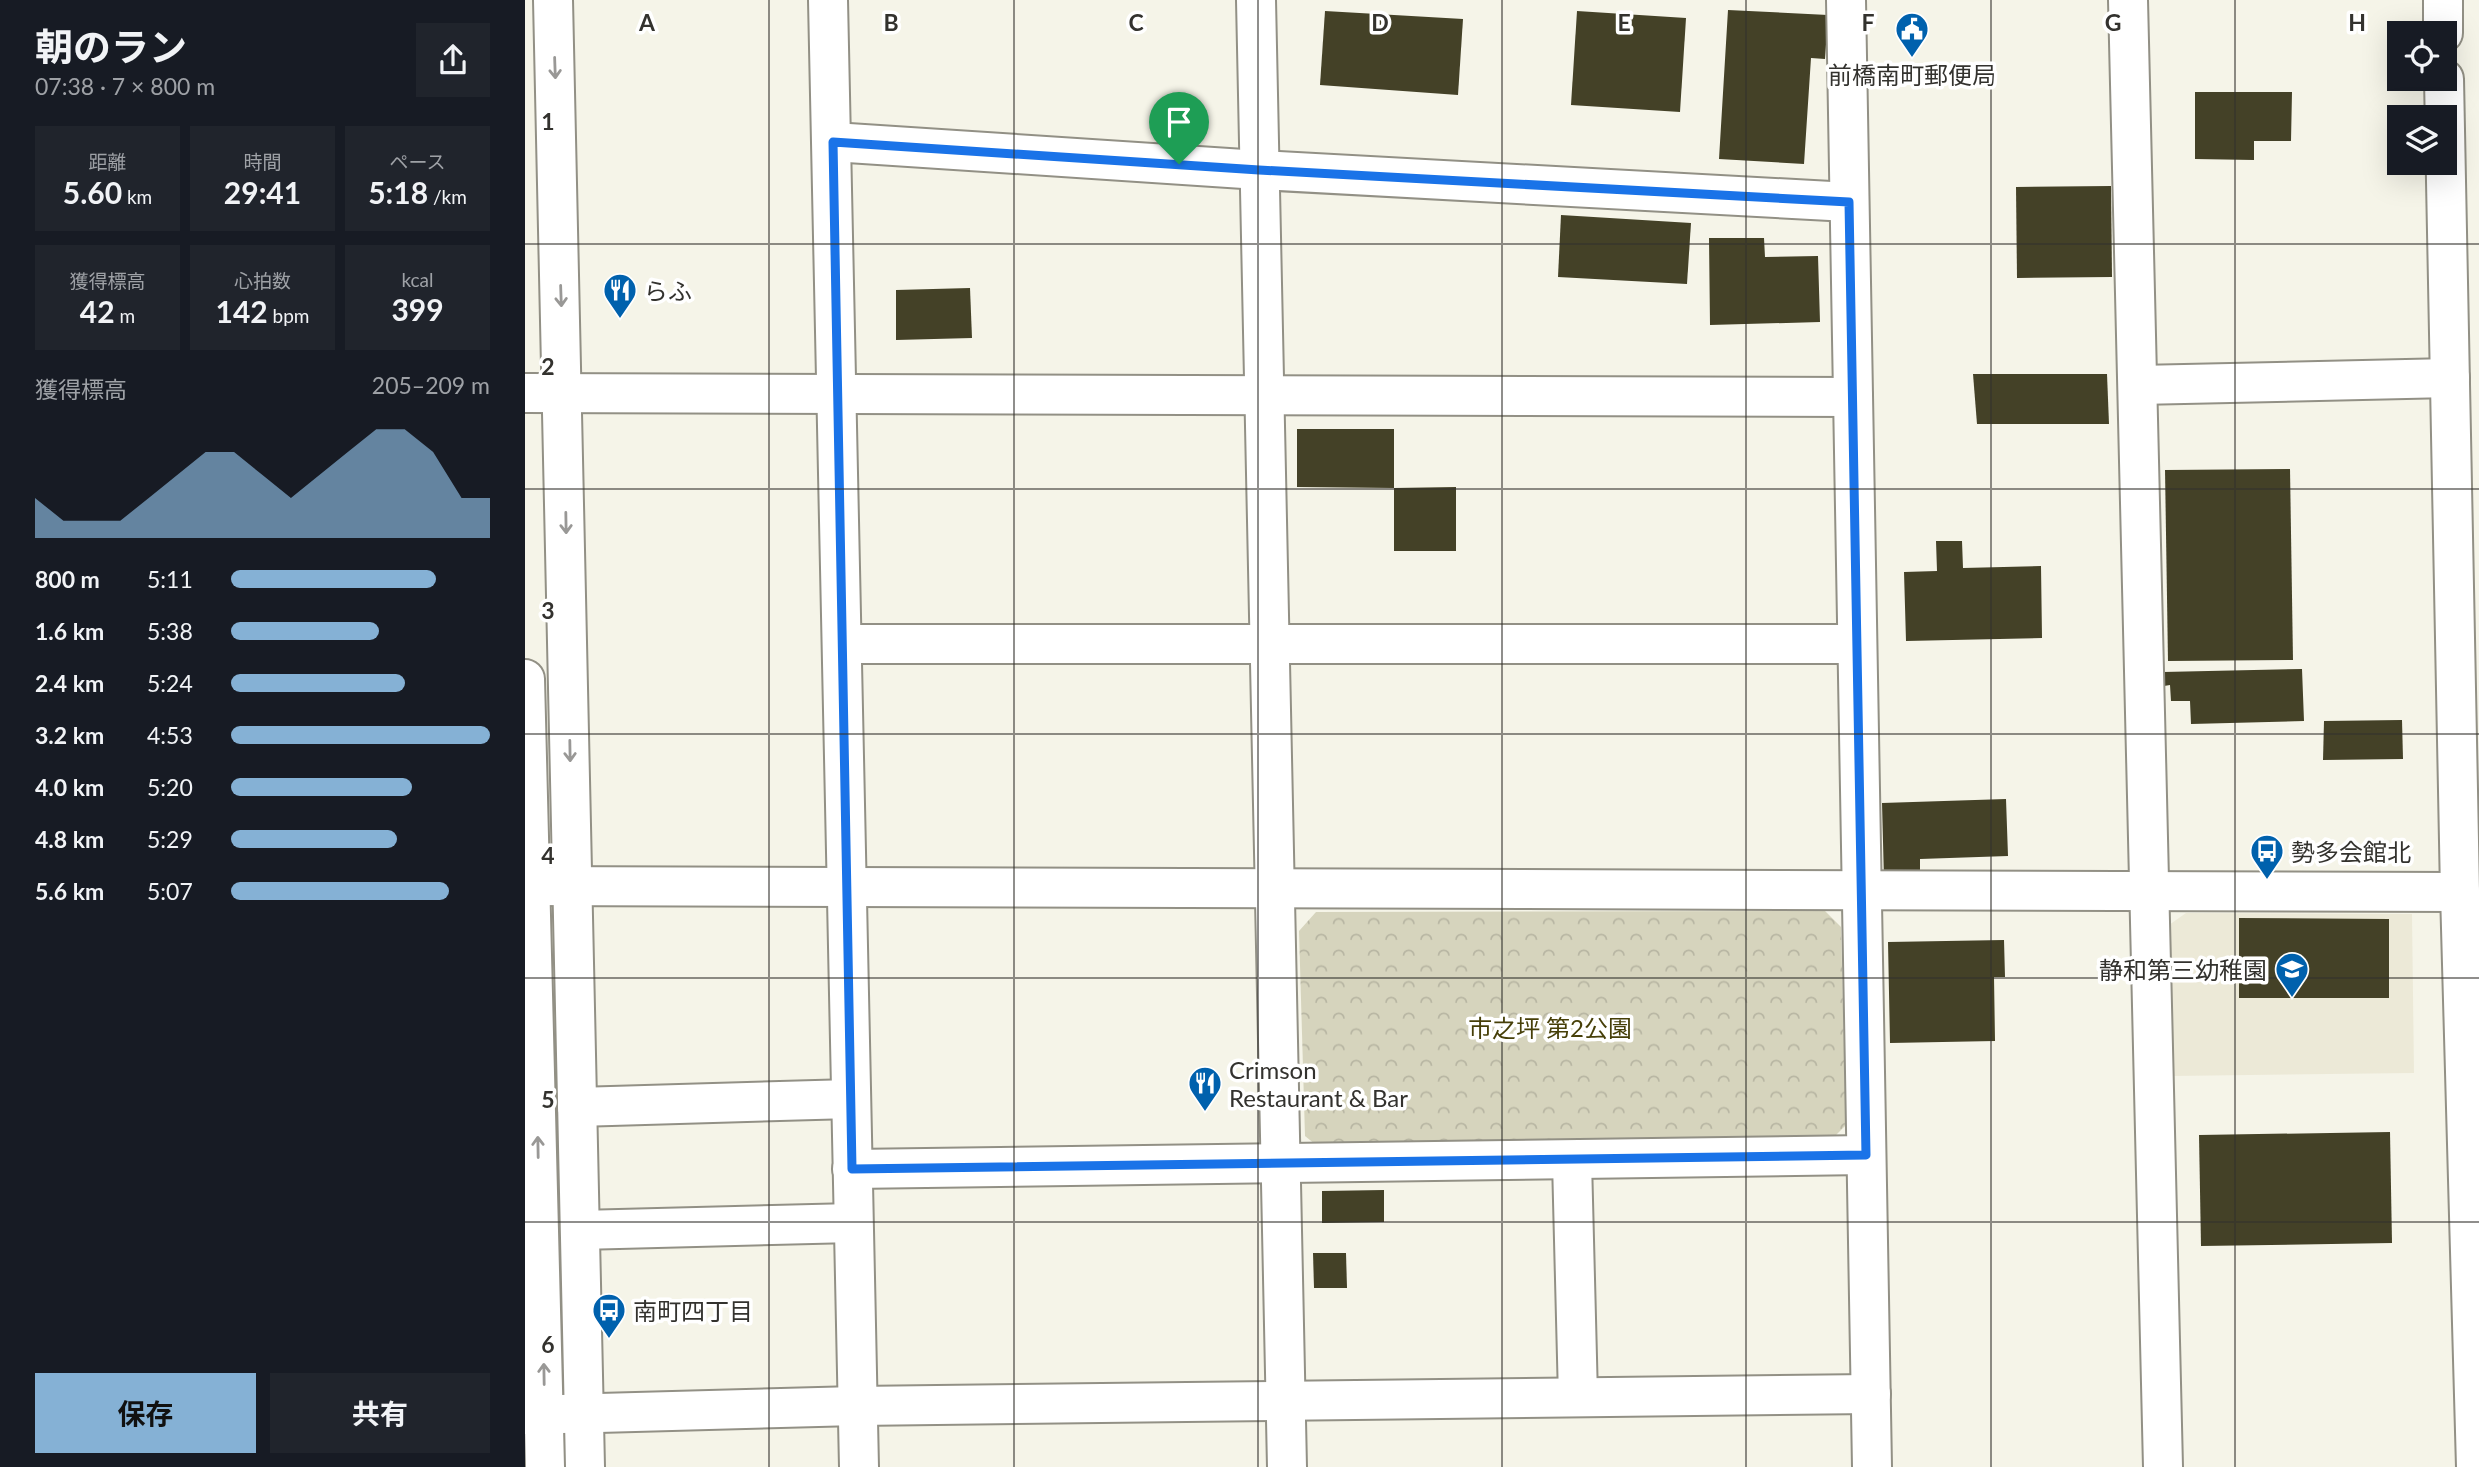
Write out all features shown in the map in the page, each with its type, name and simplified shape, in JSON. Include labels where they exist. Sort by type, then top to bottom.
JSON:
[{"type":"street","points":[[553,0],[585,1467]]},
{"type":"street","points":[[828,0],[859,1467]]},
{"type":"street","points":[[1256,0],[1287,1467]]},
{"type":"street","points":[[1846,0],[1872,1467]]},
{"type":"street","points":[[2128,0],[2163,1467]]},
{"type":"street","points":[[2443,0],[2443,21]]},
{"type":"street","points":[[2444,91],[2450,378],[2468,779],[2460,892],[2472,1146],[2476,1467]]},
{"type":"street","points":[[833,142],[1259,170],[1849,202]]},
{"type":"street","points":[[2138,385],[2450,378]]},
{"type":"street","points":[[525,393],[838,391],[1853,397]]},
{"type":"street","points":[[842,644],[1857,644]]},
{"type":"street","points":[[525,679],[535,1415],[545,1467]]},
{"type":"street","points":[[529,886],[2460,892]]},
{"type":"street","points":[[577,1107],[851,1100]]},
{"type":"street","points":[[852,1169],[1866,1155]]},
{"type":"street","points":[[1572,1161],[1578,1397]]},
{"type":"street","points":[[580,1230],[853,1223]]},
{"type":"street","points":[[535,1415],[856,1406],[1871,1394]]},
{"type":"shaded area","name":"静和第三幼稚園","points":[[2186,913],[2412,914],[2414,1073],[2172,1076],[2169,925]]},
{"type":"green space","name":"市之坪 第2公園","points":[[1825,911],[1841,927],[1846,1125],[1832,1139],[1316,1145],[1305,1136],[1299,931],[1316,912]]},
{"type":"building","points":[[1728,10],[1828,15],[1825,59],[1811,58],[1804,164],[1719,159]]},
{"type":"building","points":[[1325,11],[1463,19],[1458,95],[1320,85]]},
{"type":"building","points":[[1577,11],[1686,18],[1680,112],[1571,105]]},
{"type":"building","points":[[2195,92],[2292,92],[2291,141],[2254,141],[2254,160],[2195,159]]},
{"type":"building","points":[[2111,186],[2112,277],[2017,278],[2016,187]]},
{"type":"building","points":[[1561,215],[1691,223],[1687,284],[1558,277]]},
{"type":"building","points":[[1709,238],[1764,238],[1765,257],[1818,256],[1820,322],[1710,325]]},
{"type":"building","points":[[970,288],[972,338],[896,340],[896,290]]},
{"type":"building","points":[[1973,374],[2107,374],[2109,424],[1977,424]]},
{"type":"building","points":[[1297,429],[1394,429],[1394,488],[1297,487]]},
{"type":"building","points":[[2290,469],[2293,660],[2168,661],[2165,470]]},
{"type":"building","points":[[1456,487],[1456,551],[1394,551],[1394,488]]},
{"type":"building","points":[[1936,541],[1962,541],[1963,568],[2041,566],[2042,638],[1906,641],[1904,572],[1937,571]]},
{"type":"building","points":[[2302,669],[2304,721],[2191,724],[2190,701],[2171,701],[2170,685],[2164,686],[2163,672]]},
{"type":"building","points":[[2402,720],[2403,759],[2323,760],[2324,721]]},
{"type":"building","points":[[2006,799],[2008,856],[1920,859],[1920,878],[1884,880],[1882,803]]},
{"type":"building","points":[[2239,918],[2389,919],[2389,998],[2239,998]]},
{"type":"building","points":[[2004,940],[2005,977],[1994,977],[1995,1041],[1890,1043],[1888,942]]},
{"type":"building","points":[[2390,1132],[2392,1243],[2201,1246],[2199,1135]]},
{"type":"building","points":[[1384,1190],[1384,1222],[1322,1223],[1322,1191]]},
{"type":"building","points":[[1313,1253],[1346,1253],[1347,1288],[1314,1288]]},
{"type":"place","name":"前橋南町郵便局","points":[[1912,59]]},
{"type":"place","name":"らふ","points":[[620,320]]},
{"type":"place","name":"勢多会館北","points":[[2267,881]]},
{"type":"place","name":"静和第三幼稚園","points":[[2292,999]]},
{"type":"place","name":"Crimson Restaurant & Bar","points":[[1205,1113]]},
{"type":"place","name":"南町四丁目","points":[[609,1340]]},
{"type":"route","points":[[833,142],[1179,164],[1849,202],[1866,1155],[852,1169],[833,142]]}]
